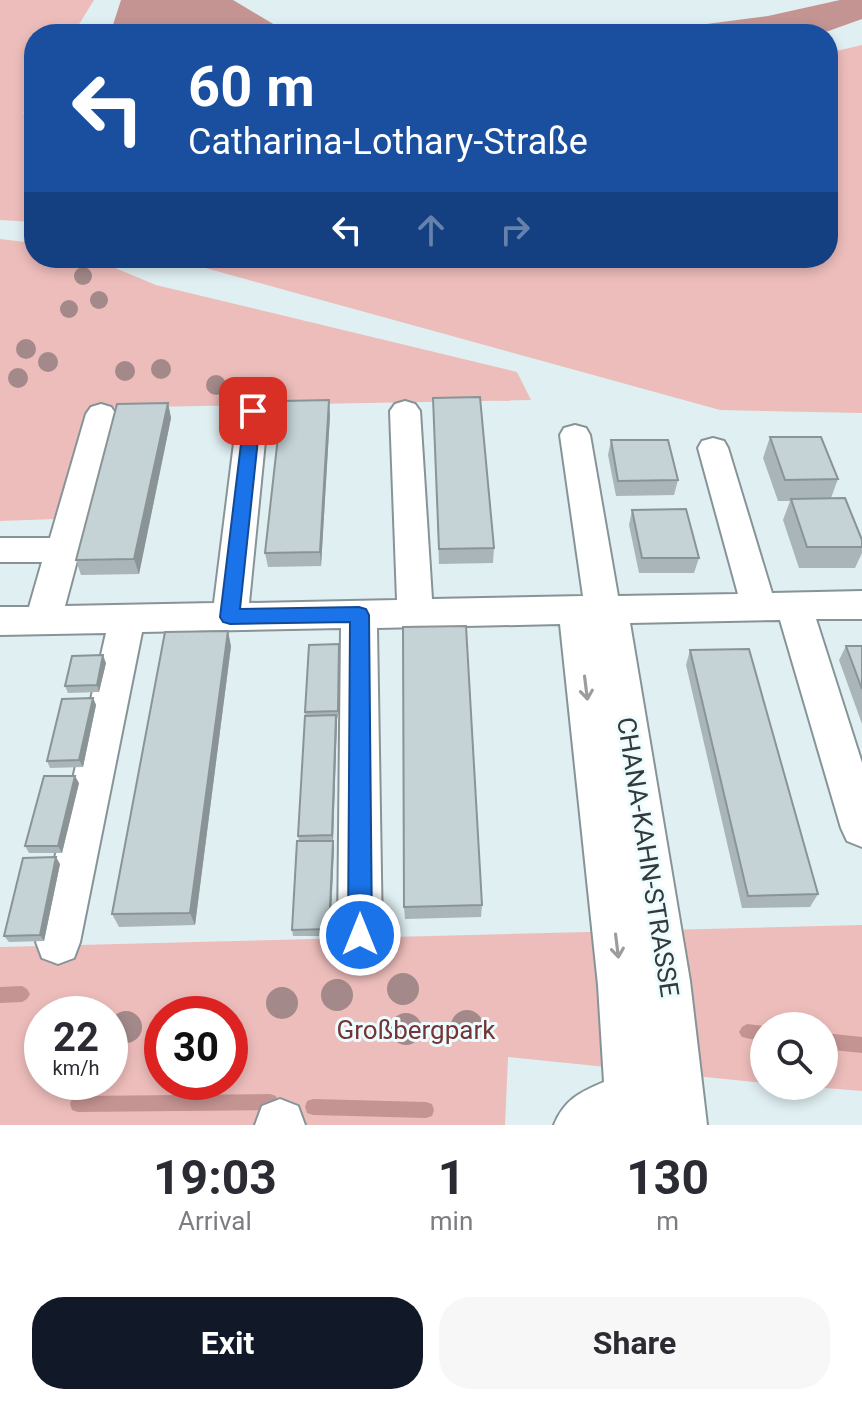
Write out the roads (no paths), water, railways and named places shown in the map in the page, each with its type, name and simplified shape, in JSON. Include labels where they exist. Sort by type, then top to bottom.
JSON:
[{"type":"street","points":[[230,617],[253,411]]},
{"type":"street","points":[[405,411],[415,613]]},
{"type":"street","points":[[43,620],[101,414]]},
{"type":"street","points":[[575,435],[596,610]]},
{"type":"street","points":[[713,448],[862,828]]},
{"type":"street","points":[[0,550],[63,550]]},
{"type":"street","points":[[0,621],[862,605]]},
{"type":"street","name":"CHANA-KAHN-STRASSE","points":[[596,610],[667,981],[682,1114],[630,1097],[596,610]]},
{"type":"street","points":[[359,615],[360,935]]},
{"type":"street","points":[[58,942],[127,619]]},
{"type":"street","points":[[579,1125],[605,1107],[630,1097]]},
{"type":"waterway","points":[[0,995],[22,994]]},
{"type":"waterway","points":[[838,1042],[862,1045]]},
{"type":"waterway","points":[[78,1104],[270,1102]]},
{"type":"waterway","points":[[313,1107],[426,1110]]},
{"type":"park label","name":"Großbergpark","points":[[416,1030]]}]
